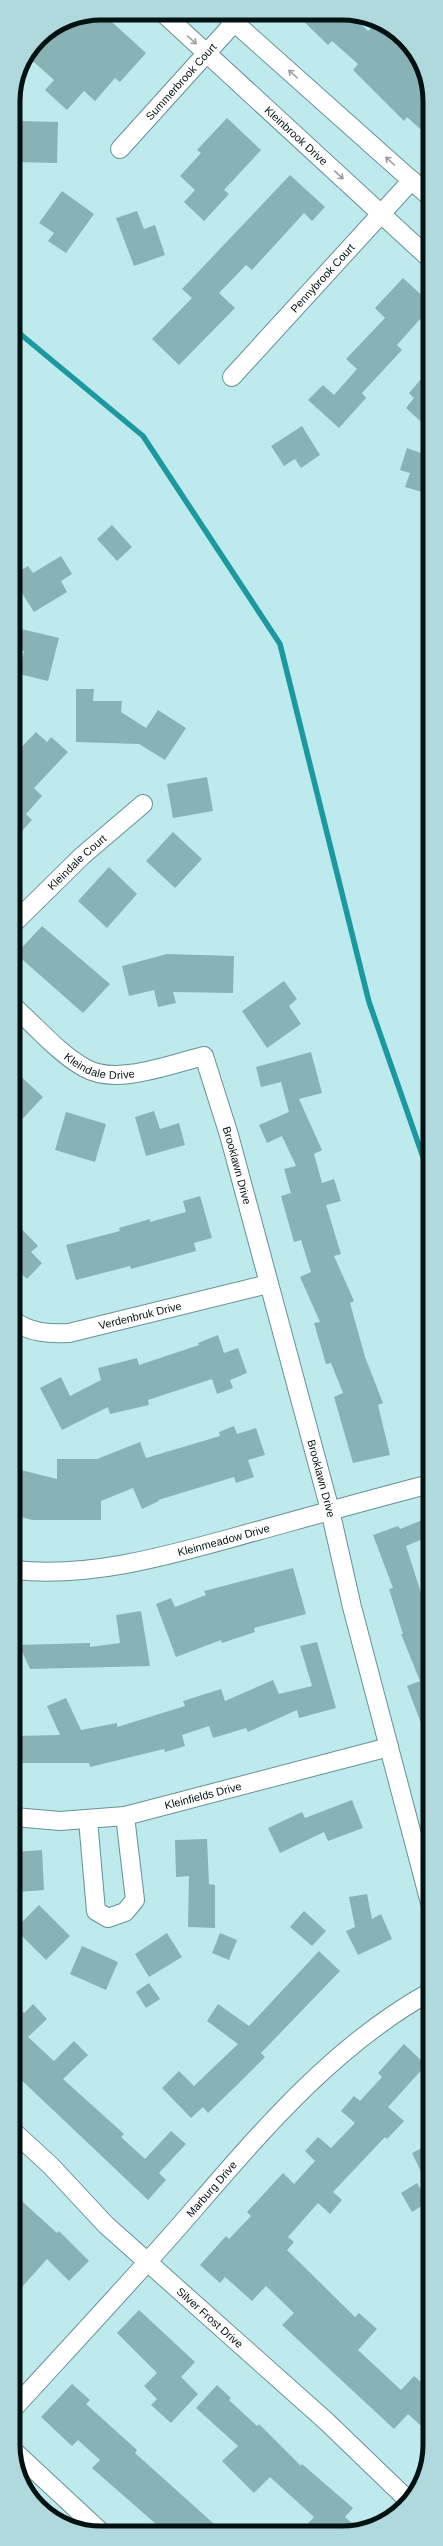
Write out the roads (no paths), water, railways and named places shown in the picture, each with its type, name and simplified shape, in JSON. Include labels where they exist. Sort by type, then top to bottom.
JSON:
[{"type":"street","name":"Kleinbrook Drive","points":[[171,20],[423,252]]},
{"type":"street","name":"Summerbrook Court","points":[[120,149],[207,53],[232,20]]},
{"type":"street","points":[[237,20],[423,190]]},
{"type":"street","name":"Pennybrook Court","points":[[232,377],[412,180]]},
{"type":"street","name":"Kleindale Court","points":[[20,917],[82,856],[143,804]]},
{"type":"street","name":"Kleindale Drive","points":[[20,1012],[72,1060],[86,1069],[102,1074],[134,1073],[204,1056]]},
{"type":"street","name":"Brooklawn Drive","points":[[204,1056],[229,1135],[330,1510],[352,1607],[423,1876]]},
{"type":"street","name":"Verdenbruk Drive","points":[[20,1323],[32,1330],[50,1334],[70,1333],[268,1284]]},
{"type":"street","name":"Kleinmeadow Drive","points":[[20,1570],[71,1571],[125,1563],[198,1547],[423,1486]]},
{"type":"street","name":"Kleinfields Drive","points":[[20,1818],[60,1821],[125,1816],[389,1747]]},
{"type":"street","points":[[88,1820],[96,1911],[108,1918],[125,1912],[135,1900],[125,1816]]},
{"type":"street","name":"Marburg Drive","points":[[20,2401],[148,2261],[257,2137],[346,2051],[390,2016],[423,1996]]},
{"type":"street","name":"Silver Frost Drive","points":[[20,2138],[51,2166],[106,2225],[326,2421],[404,2497]]},
{"type":"street","points":[[21,2458],[94,2525]]},
{"type":"waterway","points":[[20,334],[143,436],[280,644],[369,1002],[423,1157]]}]
